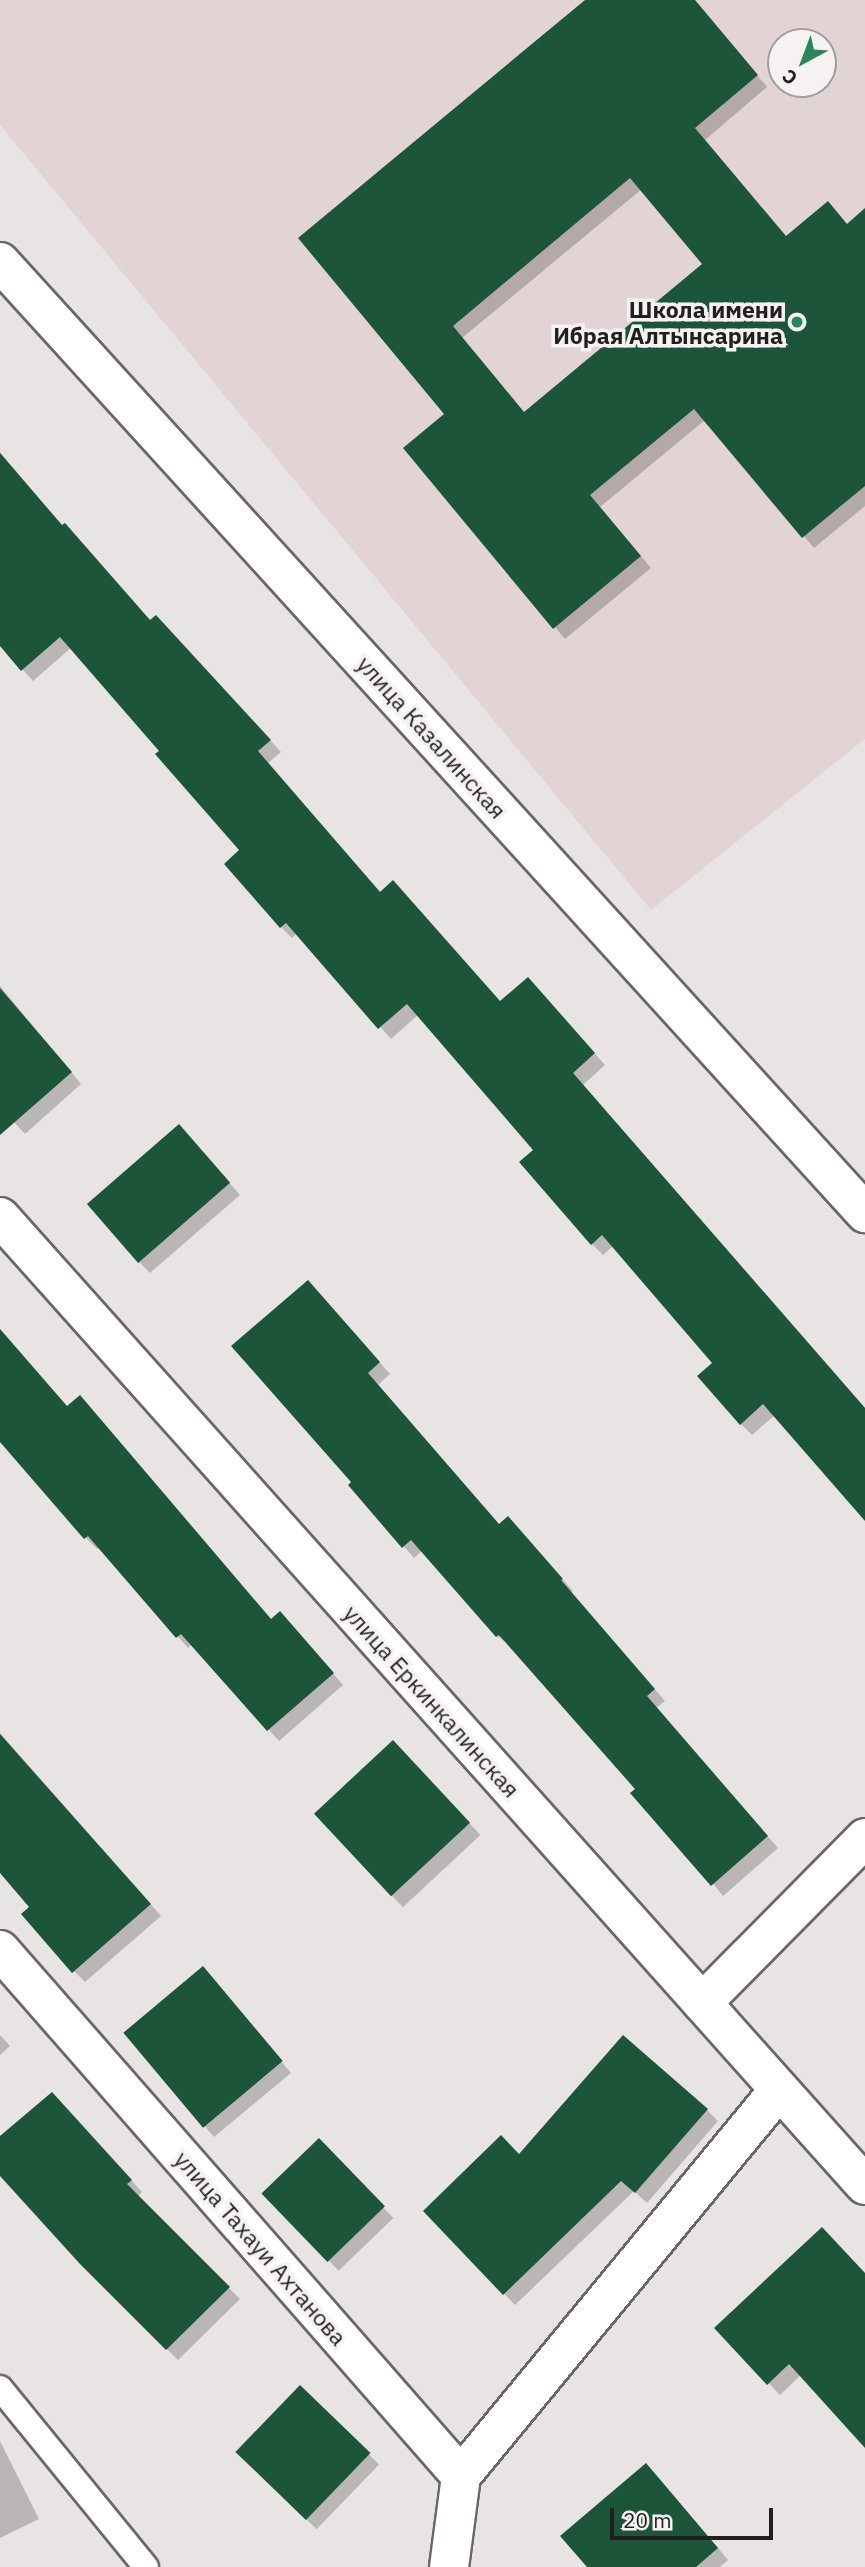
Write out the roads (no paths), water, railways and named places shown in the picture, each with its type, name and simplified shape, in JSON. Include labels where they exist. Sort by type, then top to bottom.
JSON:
[{"type":"street","name":"улица Казалинская","points":[[0,262],[865,1213]]},
{"type":"street","name":"улица Еркинкалинская","points":[[0,1217],[865,2185]]},
{"type":"street","points":[[702,2003],[865,1838]]},
{"type":"street","name":"улица Тахауи Ахтанова","points":[[0,1951],[461,2476]]},
{"type":"street","points":[[449,2567],[461,2476],[779,2090]]},
{"type":"lane","points":[[0,2388],[146,2567]]},
{"type":"place","name":"Школа имени Ибрая Алтынсарина","points":[[797,322]]}]
